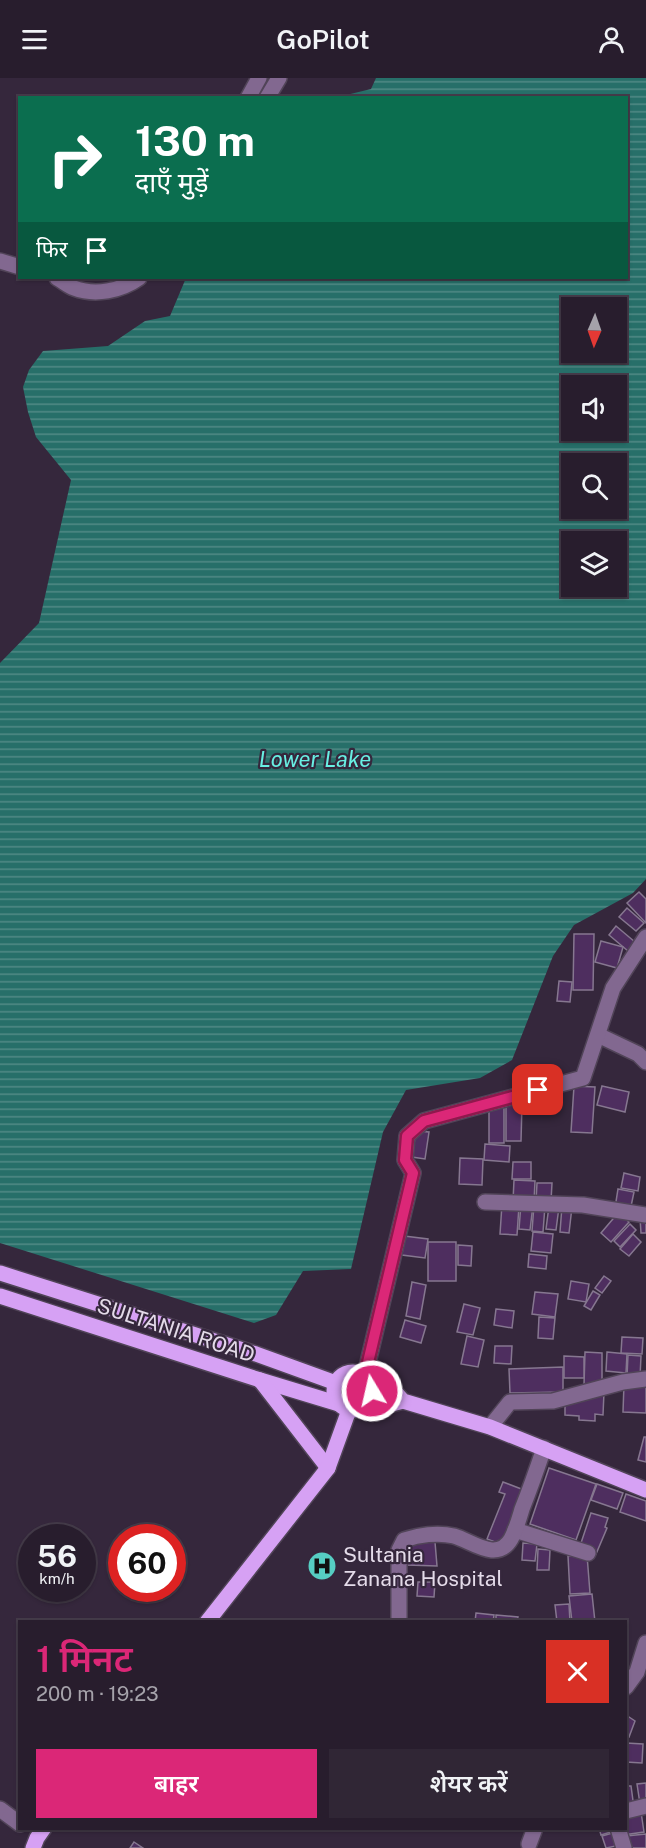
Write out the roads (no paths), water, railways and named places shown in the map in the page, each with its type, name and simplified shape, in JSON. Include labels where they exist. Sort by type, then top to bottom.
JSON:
[{"type":"main road","name":"SULTANIA ROAD","points":[[0,1273],[256,1354],[336,1383]]},
{"type":"main road","name":"SULTANIA ROAD","points":[[0,1296],[344,1407]]},
{"type":"main road","points":[[344,1407],[334,1394],[336,1383],[344,1374],[350,1372],[369,1387],[396,1393],[403,1401],[489,1427],[646,1490]]},
{"type":"main road","points":[[260,1380],[328,1468]]},
{"type":"main road","points":[[344,1407],[365,1407],[369,1387]]},
{"type":"main road","points":[[209,1620],[328,1468],[344,1407]]},
{"type":"street","points":[[249,96],[259,78]]},
{"type":"street","points":[[268,96],[279,78]]},
{"type":"street","points":[[0,261],[18,266]]},
{"type":"street","points":[[58,279],[72,288],[101,293],[130,284],[138,279]]},
{"type":"street","points":[[369,1387],[413,1173],[405,1160],[407,1136],[424,1121],[583,1078],[613,988],[646,937]]},
{"type":"street","points":[[598,1035],[638,1054],[646,1062]]},
{"type":"street","points":[[484,1202],[583,1205],[646,1215]]},
{"type":"street","points":[[489,1427],[510,1402],[553,1401],[623,1382],[646,1379]]},
{"type":"street","points":[[399,1620],[399,1550],[404,1540],[434,1534],[453,1536],[495,1551],[505,1546],[515,1530],[544,1448]]},
{"type":"street","points":[[515,1530],[588,1553]]},
{"type":"street","points":[[627,1686],[637,1672],[646,1643]]},
{"type":"street","points":[[627,1811],[646,1806]]},
{"type":"street","points":[[0,1809],[18,1822]]},
{"type":"street","points":[[529,1844],[534,1830]]},
{"type":"street","points":[[619,1830],[624,1848]]},
{"type":"water","name":"Lower Lake","points":[[376,78],[646,78],[646,879],[633,893],[574,925],[553,956],[512,1060],[480,1078],[406,1090],[383,1132],[351,1269],[303,1271],[276,1315],[254,1323],[0,1243],[0,663],[39,623],[71,480],[36,437],[23,387],[29,370],[43,351],[108,346],[145,321],[170,316],[186,279],[628,279],[628,96],[342,96],[371,89]]},
{"type":"place","name":"Sultania Zanana Hospital","points":[[322,1566]]}]
